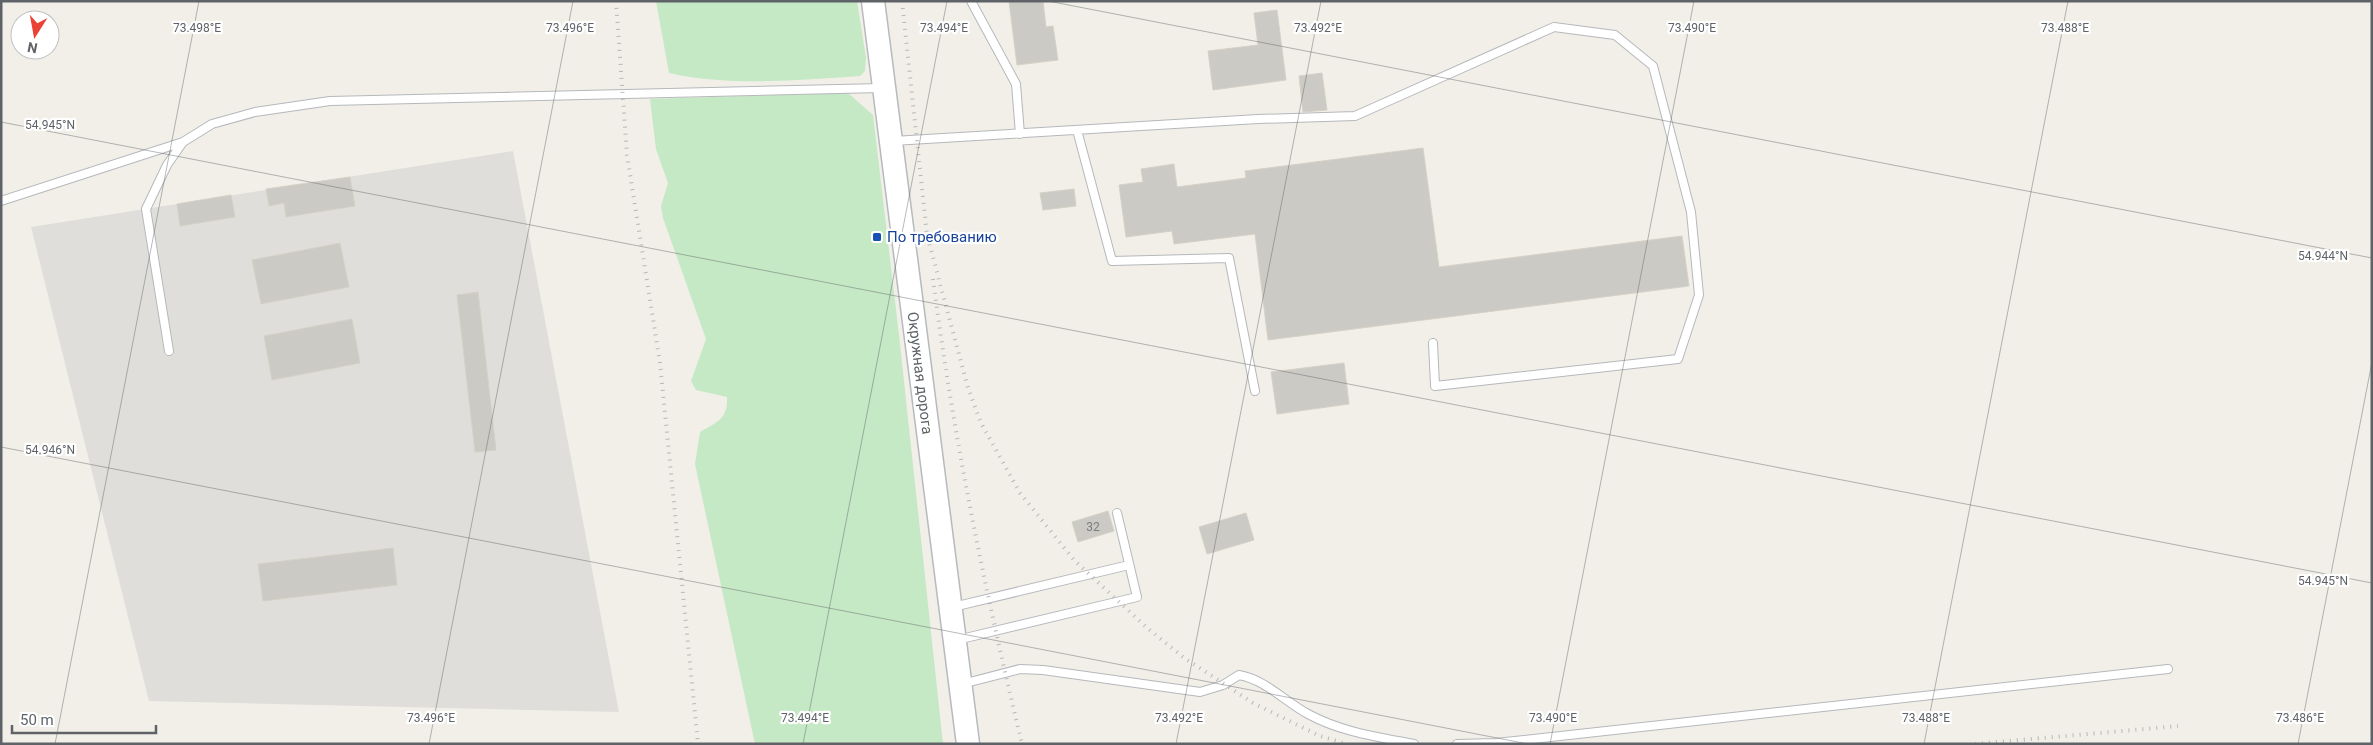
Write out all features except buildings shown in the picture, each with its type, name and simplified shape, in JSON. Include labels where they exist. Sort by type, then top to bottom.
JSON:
[{"type":"main road","name":"Окружная дорога","points":[[873,1],[949,608],[968,744]]},
{"type":"lane","points":[[971,1],[1016,84],[1020,134]]},
{"type":"lane","points":[[891,141],[1258,119],[1354,116],[1554,27],[1615,35],[1653,66],[1691,212],[1699,295],[1678,359],[1435,386],[1433,344]]},
{"type":"lane","points":[[1,201],[183,142],[212,124],[254,112],[330,101],[884,88]]},
{"type":"lane","points":[[1077,130],[1112,261],[1229,258],[1255,391]]},
{"type":"lane","points":[[169,351],[146,209],[167,164],[183,142]]},
{"type":"lane","points":[[954,640],[1137,597],[1117,513]]},
{"type":"lane","points":[[949,608],[1129,565]]},
{"type":"lane","points":[[960,685],[1020,670],[1043,670],[1200,692],[1223,684],[1239,675],[1254,678],[1308,714],[1353,732],[1414,744]]},
{"type":"lane","points":[[1457,744],[1496,743],[2168,670]]},
{"type":"shaded area","points":[[513,151],[619,712],[149,701],[31,227]]},
{"type":"green space","points":[[656,1],[857,1],[866,58],[865,71],[860,76],[764,81],[717,80],[669,73]]},
{"type":"green space","points":[[848,93],[873,115],[899,335],[943,744],[755,744],[695,464],[700,432],[720,419],[726,410],[727,397],[696,390],[691,381],[706,339],[663,218],[661,206],[668,183],[656,149],[650,99]]},
{"type":"railway","points":[[616,1],[627,155],[660,363],[698,744]]},
{"type":"railway","points":[[902,1],[927,235],[968,388],[981,423],[1020,493],[1074,560],[1146,627],[1183,657],[1253,703],[1320,736],[1346,744]]},
{"type":"railway","points":[[933,279],[950,396],[971,513],[995,629],[1022,744]]},
{"type":"railway","points":[[1975,744],[2178,726]]},
{"type":"place","name":"По требованию","points":[[877,237]]}]
